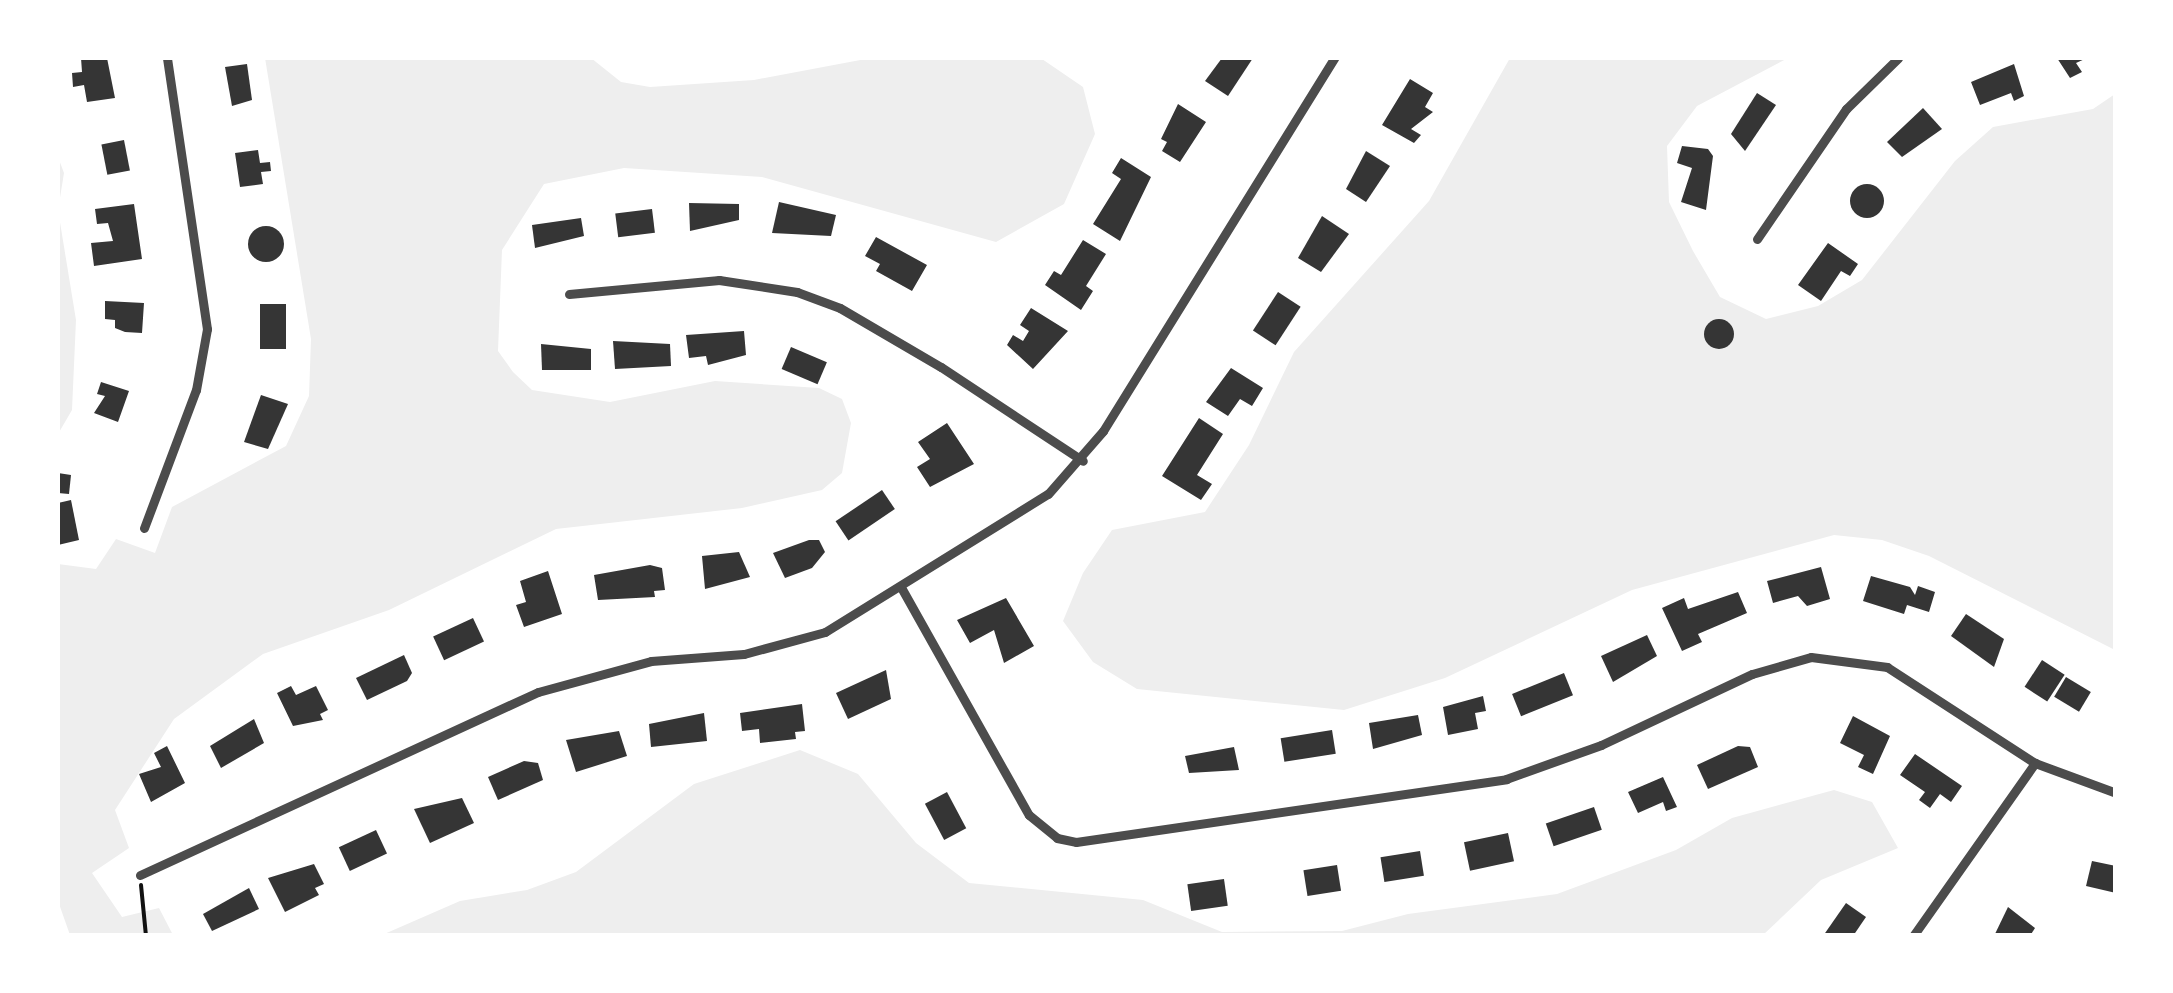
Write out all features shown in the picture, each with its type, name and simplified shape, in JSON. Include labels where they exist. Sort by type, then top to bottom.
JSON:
[{"type":"street","points":[[144,528],[196,390],[207,328],[167,58]]},
{"type":"street","points":[[140,875],[538,692],[651,661],[786,646],[902,589],[1048,494],[1084,460],[1334,58]]},
{"type":"street","points":[[1757,239],[1846,109],[1898,58]]},
{"type":"street","points":[[569,294],[719,280],[797,292],[840,308],[924,357],[1084,460]]},
{"type":"street","points":[[902,589],[1029,815],[1057,838],[1076,842],[1506,779],[1601,745],[1752,674],[1811,657],[1887,666],[2035,763],[2116,793]]},
{"type":"street","points":[[1912,936],[2035,763]]},
{"type":"path","points":[[140,875],[146,936]]},
{"type":"shaded area","points":[[265,58],[591,58],[621,82],[650,87],[754,80],[871,58],[1042,59],[1083,87],[1095,134],[1064,204],[996,242],[762,177],[624,168],[544,184],[502,250],[498,351],[513,372],[532,390],[610,402],[715,381],[819,388],[842,399],[851,423],[842,473],[822,490],[742,508],[556,529],[389,610],[263,654],[174,719],[115,810],[129,848],[92,873],[122,917],[159,908],[173,935],[70,935],[58,901],[58,564],[96,569],[116,539],[155,553],[172,507],[286,446],[309,396],[311,339]]},
{"type":"shaded area","points":[[1510,58],[1788,58],[1697,106],[1667,146],[1669,202],[1693,251],[1720,297],[1766,319],[1818,306],[1862,280],[1955,161],[1993,127],[2093,109],[2115,94],[2115,650],[1929,556],[1882,540],[1834,535],[1632,590],[1445,678],[1344,710],[1137,689],[1093,662],[1063,621],[1083,573],[1112,530],[1205,512],[1249,445],[1294,352],[1429,201]]},
{"type":"shaded area","points":[[58,157],[64,173],[58,210]]},
{"type":"shaded area","points":[[58,210],[76,320],[72,410],[58,434]]},
{"type":"shaded area","points":[[800,750],[858,774],[916,843],[969,883],[1143,900],[1222,932],[1342,931],[1408,914],[1557,894],[1676,850],[1732,818],[1834,790],[1872,802],[1898,848],[1821,880],[1763,935],[382,935],[460,901],[527,890],[576,872],[694,784]]},
{"type":"building","points":[[81,58],[107,58],[115,98],[87,102],[84,85],[73,87],[72,73],[82,72]]},
{"type":"building","points":[[1222,58],[1253,58],[1228,96],[1205,81]]},
{"type":"building","points":[[2057,58],[2087,58],[2076,63],[2082,72],[2070,78]]},
{"type":"building","points":[[247,64],[252,100],[232,106],[225,67]]},
{"type":"building","points":[[2014,64],[2024,96],[2014,101],[2011,93],[1980,105],[1971,82]]},
{"type":"building","points":[[1410,79],[1433,93],[1425,107],[1433,112],[1411,129],[1421,135],[1414,143],[1382,125]]},
{"type":"building","points":[[1757,93],[1776,105],[1745,151],[1731,134]]},
{"type":"building","points":[[1178,104],[1206,122],[1180,162],[1162,151],[1167,142],[1161,139]]},
{"type":"building","points":[[1923,108],[1942,129],[1902,157],[1887,142]]},
{"type":"building","points":[[124,140],[130,170],[107,175],[101,144]]},
{"type":"building","points":[[1682,146],[1708,149],[1713,156],[1706,210],[1681,202],[1692,168],[1677,163]]},
{"type":"building","points":[[258,150],[260,163],[270,162],[271,171],[261,172],[263,184],[240,187],[235,153]]},
{"type":"building","points":[[1366,151],[1390,166],[1366,202],[1346,189]]},
{"type":"building","points":[[1121,158],[1151,177],[1120,241],[1093,224],[1121,179],[1112,173]]},
{"type":"building","points":[[1867,184],[1879,189],[1884,201],[1879,213],[1867,218],[1855,213],[1850,201],[1855,189]]},
{"type":"building","points":[[779,202],[836,215],[831,236],[772,233]]},
{"type":"building","points":[[689,203],[739,204],[739,220],[690,231]]},
{"type":"building","points":[[134,204],[142,259],[94,266],[91,243],[113,241],[108,223],[97,224],[95,209]]},
{"type":"building","points":[[652,209],[655,233],[618,237],[615,214]]},
{"type":"building","points":[[1322,216],[1349,234],[1321,272],[1298,258]]},
{"type":"building","points":[[581,218],[584,236],[535,248],[532,225]]},
{"type":"building","points":[[266,226],[279,231],[284,244],[279,257],[266,262],[253,257],[248,244],[253,231]]},
{"type":"building","points":[[876,237],[927,265],[912,291],[876,271],[880,264],[865,256]]},
{"type":"building","points":[[1083,240],[1106,254],[1086,286],[1093,291],[1081,310],[1045,285],[1054,271],[1061,275]]},
{"type":"building","points":[[1828,243],[1858,264],[1850,276],[1841,271],[1821,301],[1798,285]]},
{"type":"building","points":[[1278,292],[1301,307],[1276,345],[1253,331]]},
{"type":"building","points":[[105,301],[144,303],[142,333],[115,328],[115,320],[105,319]]},
{"type":"building","points":[[260,304],[286,304],[286,349],[260,349]]},
{"type":"building","points":[[1031,308],[1068,331],[1033,369],[1007,345],[1013,335],[1023,341],[1029,331],[1020,325]]},
{"type":"building","points":[[1719,319],[1733,328],[1734,334],[1725,348],[1719,349],[1705,340],[1704,334],[1713,320]]},
{"type":"building","points":[[744,331],[746,355],[708,365],[706,356],[689,358],[686,335]]},
{"type":"building","points":[[613,341],[670,344],[671,366],[615,369]]},
{"type":"building","points":[[541,344],[591,349],[591,370],[542,370]]},
{"type":"building","points":[[791,347],[827,362],[818,384],[782,369]]},
{"type":"building","points":[[1231,368],[1263,388],[1252,406],[1240,399],[1228,416],[1206,402]]},
{"type":"building","points":[[101,382],[129,391],[118,422],[94,413],[105,396],[97,394]]},
{"type":"building","points":[[261,395],[288,404],[268,449],[244,442]]},
{"type":"building","points":[[1199,418],[1223,434],[1197,475],[1212,484],[1201,500],[1162,476]]},
{"type":"building","points":[[947,423],[974,464],[930,487],[917,467],[930,459],[918,442]]},
{"type":"building","points":[[58,473],[71,475],[69,494],[58,493]]},
{"type":"building","points":[[882,490],[895,509],[848,540],[836,521]]},
{"type":"building","points":[[71,500],[79,540],[58,545],[58,503]]},
{"type":"building","points":[[819,540],[825,552],[812,568],[785,578],[773,553]]},
{"type":"building","points":[[739,552],[750,577],[705,589],[702,556]]},
{"type":"building","points":[[650,565],[662,568],[665,590],[654,591],[655,597],[598,600],[594,575]]},
{"type":"building","points":[[1821,567],[1830,599],[1807,606],[1798,596],[1773,603],[1767,581]]},
{"type":"building","points":[[548,571],[562,614],[524,627],[516,605],[526,602],[520,581]]},
{"type":"building","points":[[1871,576],[1910,587],[1915,595],[1918,586],[1935,592],[1929,612],[1907,605],[1904,614],[1863,601]]},
{"type":"building","points":[[1738,592],[1747,613],[1698,634],[1702,642],[1682,651],[1662,608],[1684,598],[1688,609]]},
{"type":"building","points":[[1006,598],[1034,646],[1004,663],[994,630],[970,643],[957,620]]},
{"type":"building","points":[[1966,614],[2004,639],[1994,667],[1951,636]]},
{"type":"building","points":[[473,618],[484,642],[444,660],[433,637]]},
{"type":"building","points":[[1647,635],[1657,656],[1613,682],[1601,656]]},
{"type":"building","points":[[404,655],[412,673],[407,681],[367,700],[356,678]]},
{"type":"building","points":[[2042,660],[2065,675],[2047,702],[2025,687]]},
{"type":"building","points":[[886,670],[891,699],[848,719],[836,693]]},
{"type":"building","points":[[1564,673],[1573,695],[1521,716],[1512,694]]},
{"type":"building","points":[[2066,677],[2091,692],[2079,712],[2054,697]]},
{"type":"building","points":[[291,686],[296,695],[316,686],[328,710],[320,714],[323,720],[293,726],[277,693]]},
{"type":"building","points":[[1483,696],[1486,711],[1475,713],[1478,729],[1448,735],[1443,707]]},
{"type":"building","points":[[802,704],[805,731],[795,732],[796,739],[760,743],[759,729],[742,731],[740,713]]},
{"type":"building","points":[[704,713],[707,741],[651,747],[649,724]]},
{"type":"building","points":[[1418,715],[1422,735],[1373,749],[1369,723]]},
{"type":"building","points":[[1853,716],[1890,736],[1873,774],[1858,767],[1864,755],[1840,743]]},
{"type":"building","points":[[254,719],[264,743],[221,768],[210,746]]},
{"type":"building","points":[[1332,730],[1336,754],[1284,762],[1281,738]]},
{"type":"building","points":[[619,731],[627,756],[576,772],[566,740]]},
{"type":"building","points":[[167,746],[185,783],[151,802],[139,774],[161,767],[154,753]]},
{"type":"building","points":[[1738,746],[1750,747],[1758,767],[1708,789],[1697,765]]},
{"type":"building","points":[[1234,747],[1239,770],[1189,773],[1185,756]]},
{"type":"building","points":[[1915,754],[1962,786],[1951,802],[1940,794],[1930,808],[1919,800],[1925,792],[1900,775]]},
{"type":"building","points":[[524,761],[538,763],[543,780],[498,800],[488,777]]},
{"type":"building","points":[[1663,777],[1677,807],[1666,811],[1663,802],[1638,813],[1628,792]]},
{"type":"building","points":[[947,792],[966,828],[944,840],[925,804]]},
{"type":"building","points":[[462,798],[474,823],[430,843],[414,809]]},
{"type":"building","points":[[1594,807],[1602,830],[1554,846],[1546,824]]},
{"type":"building","points":[[376,830],[387,854],[350,871],[339,847]]},
{"type":"building","points":[[1508,833],[1514,861],[1470,871],[1464,842]]},
{"type":"building","points":[[1420,851],[1424,876],[1384,882],[1380,857]]},
{"type":"building","points":[[2092,861],[2116,866],[2116,893],[2086,886]]},
{"type":"building","points":[[314,864],[324,884],[315,888],[319,895],[285,912],[268,878]]},
{"type":"building","points":[[1337,865],[1341,891],[1307,896],[1303,870]]},
{"type":"building","points":[[1224,879],[1228,906],[1191,911],[1187,884]]},
{"type":"building","points":[[249,888],[259,909],[212,931],[203,914]]},
{"type":"building","points":[[1846,903],[1866,917],[1853,936],[1823,936]]},
{"type":"building","points":[[2008,907],[2035,928],[2030,936],[1994,936]]}]
